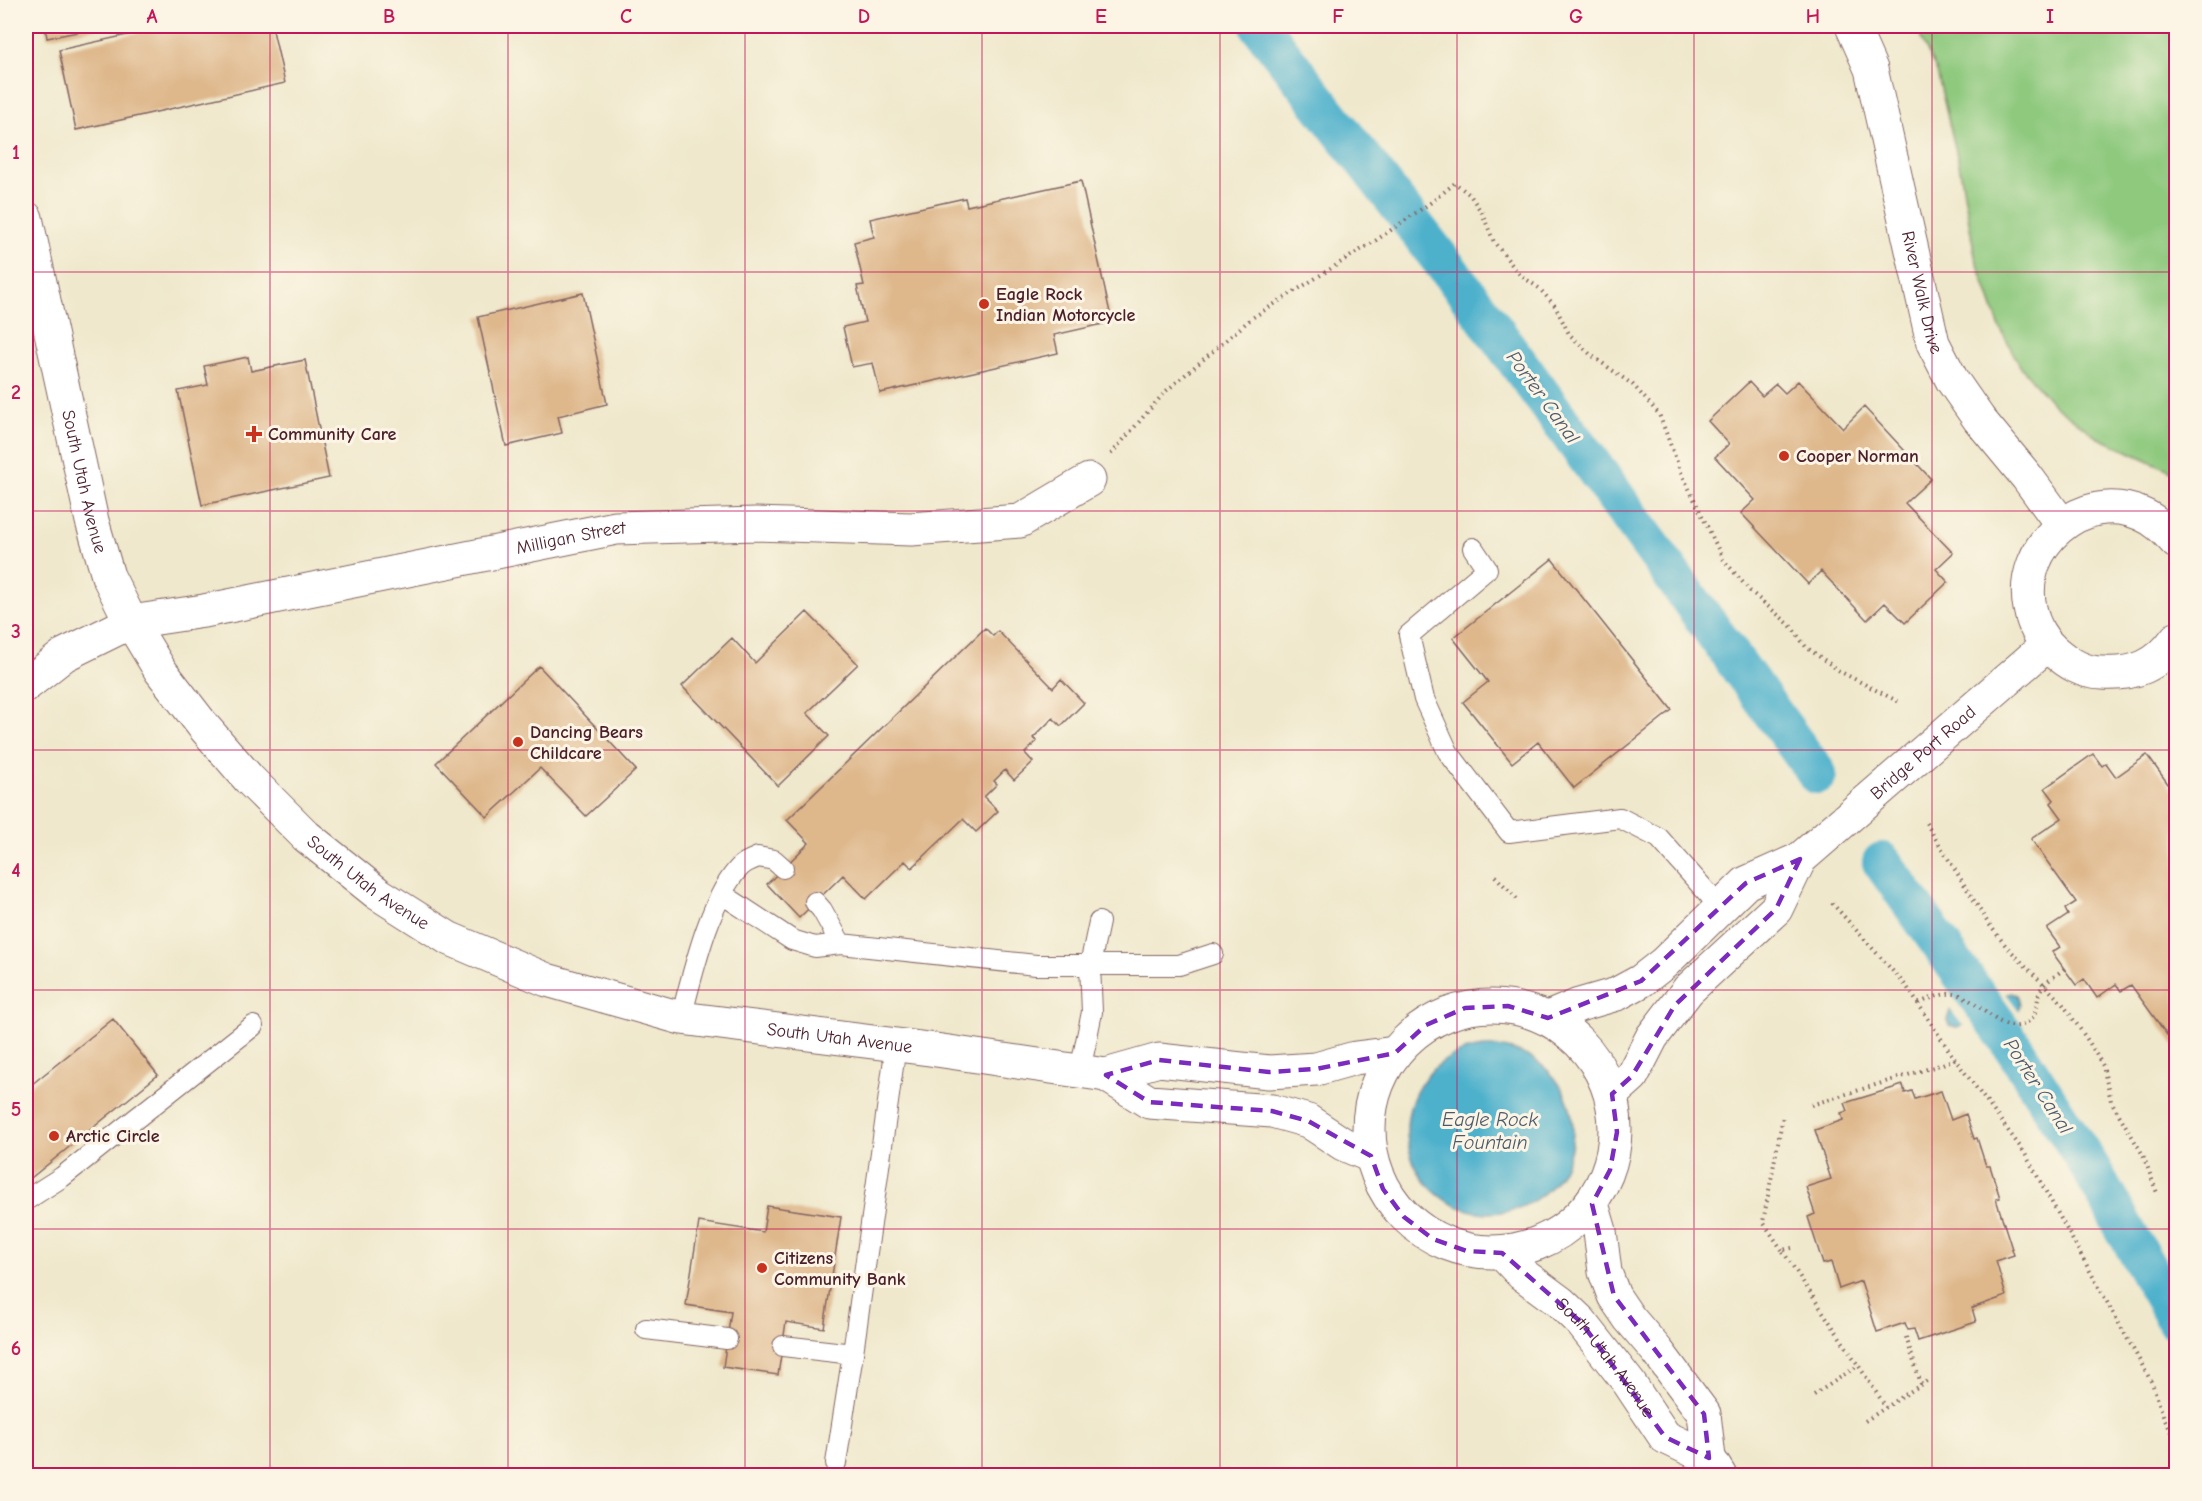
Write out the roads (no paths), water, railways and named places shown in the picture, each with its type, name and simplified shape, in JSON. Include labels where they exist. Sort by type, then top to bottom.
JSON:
[{"type":"main road","name":"River Walk Drive","points":[[1852,26],[1871,69],[1933,343],[1952,380],[1979,419],[2027,477],[2062,525]]},
{"type":"main road","name":"South Utah Avenue","points":[[26,218],[92,521],[108,576],[131,622],[160,670],[204,727],[249,779],[306,836],[377,893],[448,938],[547,980],[681,1018],[1093,1073],[1159,1060],[1269,1072],[1316,1069],[1355,1058],[1395,1053]]},
{"type":"main road","name":"Milligan Street","points":[[26,684],[64,655],[131,622],[204,611],[616,528],[762,524],[910,529],[1020,521],[1089,480]]},
{"type":"main road","points":[[2173,653],[2147,666],[2121,674],[2093,673],[2068,663],[2047,645],[2033,622],[2028,595],[2031,568],[2043,544],[2062,525],[2086,512],[2114,508],[2140,513],[2164,528],[2176,542]]},
{"type":"main road","name":"Bridge Port Road","points":[[1548,1018],[1578,1005],[1617,994],[1641,981],[1664,963],[1746,883],[1800,859],[2047,645]]},
{"type":"main road","name":"Bridge Port Road","points":[[1612,1094],[1632,1076],[1652,1037],[1688,990],[1776,909],[1800,859]]},
{"type":"main road","points":[[1508,1006],[1548,1018],[1576,1037],[1598,1063],[1612,1094],[1617,1132],[1610,1170],[1592,1204],[1567,1228],[1536,1245],[1502,1253],[1467,1251],[1433,1239],[1404,1217],[1383,1189],[1371,1156],[1369,1119],[1377,1084],[1395,1053],[1426,1024],[1465,1008],[1508,1006]]},
{"type":"main road","name":"South Utah Avenue","points":[[1093,1073],[1149,1102],[1272,1111],[1308,1121],[1342,1144],[1371,1156]]},
{"type":"main road","name":"South Utah Avenue","points":[[1592,1204],[1600,1232],[1605,1272],[1614,1296],[1704,1413],[1714,1467]]},
{"type":"main road","name":"South Utah Avenue","points":[[1502,1253],[1522,1274],[1560,1302],[1581,1322],[1629,1383],[1665,1437],[1714,1467]]},
{"type":"lane","points":[[1473,548],[1487,568],[1409,635],[1424,699],[1448,753],[1509,832],[1620,818],[1659,838],[1720,907]]},
{"type":"lane","points":[[681,1018],[696,958],[722,894],[742,865],[758,856],[774,860],[783,868]]},
{"type":"lane","points":[[722,894],[792,940],[815,947],[841,944],[1036,965],[1179,965],[1213,954]]},
{"type":"lane","points":[[815,902],[841,944]]},
{"type":"lane","points":[[1093,1073],[1090,965],[1099,922]]},
{"type":"lane","points":[[26,1200],[62,1177],[253,1026]]},
{"type":"lane","points":[[836,1463],[896,1045]]},
{"type":"lane","points":[[646,1329],[727,1339]]},
{"type":"lane","points":[[783,1346],[853,1354]]},
{"type":"water","points":[[2011,993],[2017,995],[2020,1003],[2014,1014],[1999,1014],[1957,1027],[1949,1025],[1947,1020],[1951,1008],[1972,1009]]},
{"type":"water","name":"Eagle Rock Fountain","points":[[1490,1047],[1506,1048],[1522,1053],[1549,1071],[1567,1098],[1572,1114],[1572,1146],[1567,1162],[1549,1189],[1522,1207],[1506,1212],[1490,1213],[1474,1212],[1458,1207],[1431,1189],[1413,1162],[1408,1146],[1407,1130],[1408,1114],[1413,1098],[1431,1071],[1458,1053],[1474,1048]]},
{"type":"waterway","name":"Porter Canal","points":[[1260,26],[1478,308],[1817,774]]},
{"type":"waterway","name":"Porter Canal","points":[[1882,862],[2012,1045],[2090,1167],[2176,1320]]},
{"type":"place","name":"Eagle Rock Indian Motorcycle","points":[[984,304]]},
{"type":"place","name":"Community Care","points":[[254,434]]},
{"type":"place","name":"Cooper Norman","points":[[1784,456]]},
{"type":"place","name":"Dancing Bears Childcare","points":[[518,742]]},
{"type":"place","name":"Arctic Circle","points":[[54,1136]]},
{"type":"place","name":"Citizens Community Bank","points":[[762,1268]]}]
